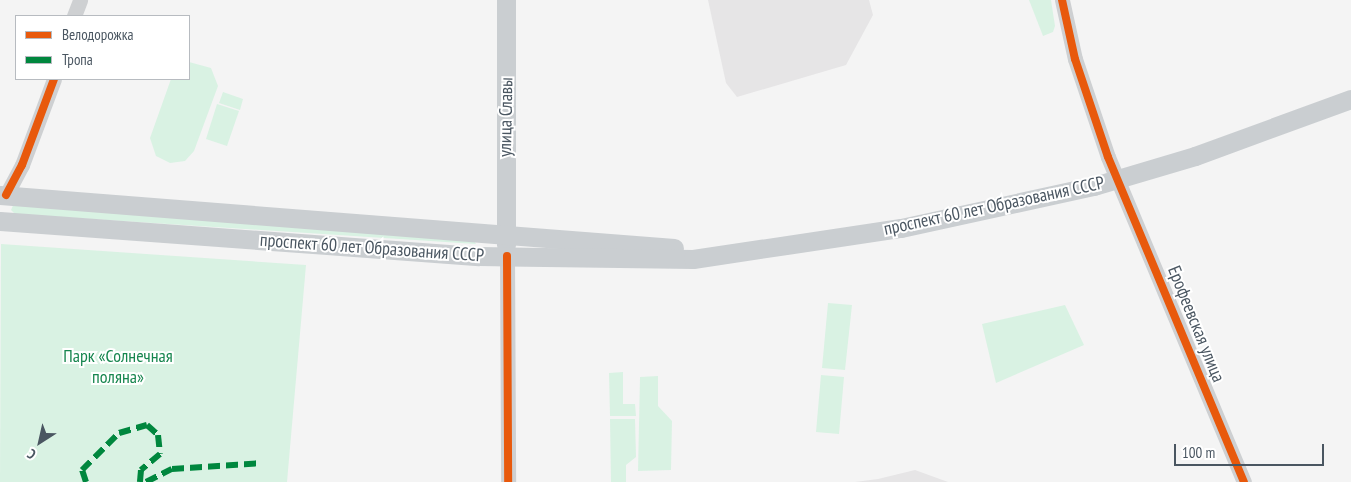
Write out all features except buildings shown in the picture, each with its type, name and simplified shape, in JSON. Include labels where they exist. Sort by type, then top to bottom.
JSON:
[{"type":"main road","name":"улица Славы","points":[[506,0],[505,233],[507,256]]},
{"type":"main road","name":"проспект 60 лет Образования СССР","points":[[0,221],[507,256],[694,259],[901,228],[1118,179],[1195,156],[1351,99]]},
{"type":"main road","name":"проспект 60 лет Образования СССР","points":[[2,200],[505,233],[676,248],[744,250]]},
{"type":"street","points":[[74,15],[80,0]]},
{"type":"street","name":"Ерофеевская улица","points":[[1062,0],[1075,59],[1118,179],[1244,482]]},
{"type":"street","points":[[2,200],[22,166],[54,80]]},
{"type":"street","points":[[507,256],[508,482]]},
{"type":"shaded area","points":[[708,0],[869,0],[873,15],[846,65],[737,97],[726,83]]},
{"type":"shaded area","points":[[915,470],[948,482],[855,482],[878,479]]},
{"type":"green space","points":[[1029,0],[1051,0],[1055,26],[1053,32],[1043,36]]},
{"type":"green space","points":[[190,62],[211,68],[218,86],[194,151],[185,161],[170,163],[156,156],[150,138],[171,80],[190,80]]},
{"type":"green space","points":[[223,92],[243,99],[240,110],[219,103]]},
{"type":"green space","points":[[217,104],[239,111],[227,146],[206,139]]},
{"type":"green space","points":[[14,203],[474,241],[476,244],[15,214],[11,210]]},
{"type":"green space","name":"Парк «Солнечная поляна»","points":[[1,244],[306,265],[287,482],[0,482]]},
{"type":"green space","points":[[828,303],[852,305],[845,370],[822,368]]},
{"type":"green space","points":[[1065,305],[1084,345],[996,383],[982,324]]},
{"type":"green space","points":[[623,372],[623,404],[635,404],[636,416],[610,416],[609,373]]},
{"type":"green space","points":[[821,375],[844,377],[839,434],[816,432]]},
{"type":"green space","points":[[658,376],[658,406],[672,421],[671,470],[638,471],[640,377]]},
{"type":"green space","points":[[610,419],[635,419],[636,457],[626,465],[626,482],[611,482]]},
{"type":"marked path","points":[[86,482],[82,470],[119,433],[147,425],[158,435],[160,454],[141,470],[140,482]]},
{"type":"marked path","points":[[146,482],[172,469],[262,463]]},
{"type":"cycle path","points":[[1062,0],[1075,59],[1108,157],[1244,482]]},
{"type":"cycle path","points":[[6,195],[22,165],[54,80]]},
{"type":"cycle path","points":[[507,256],[508,482]]}]
